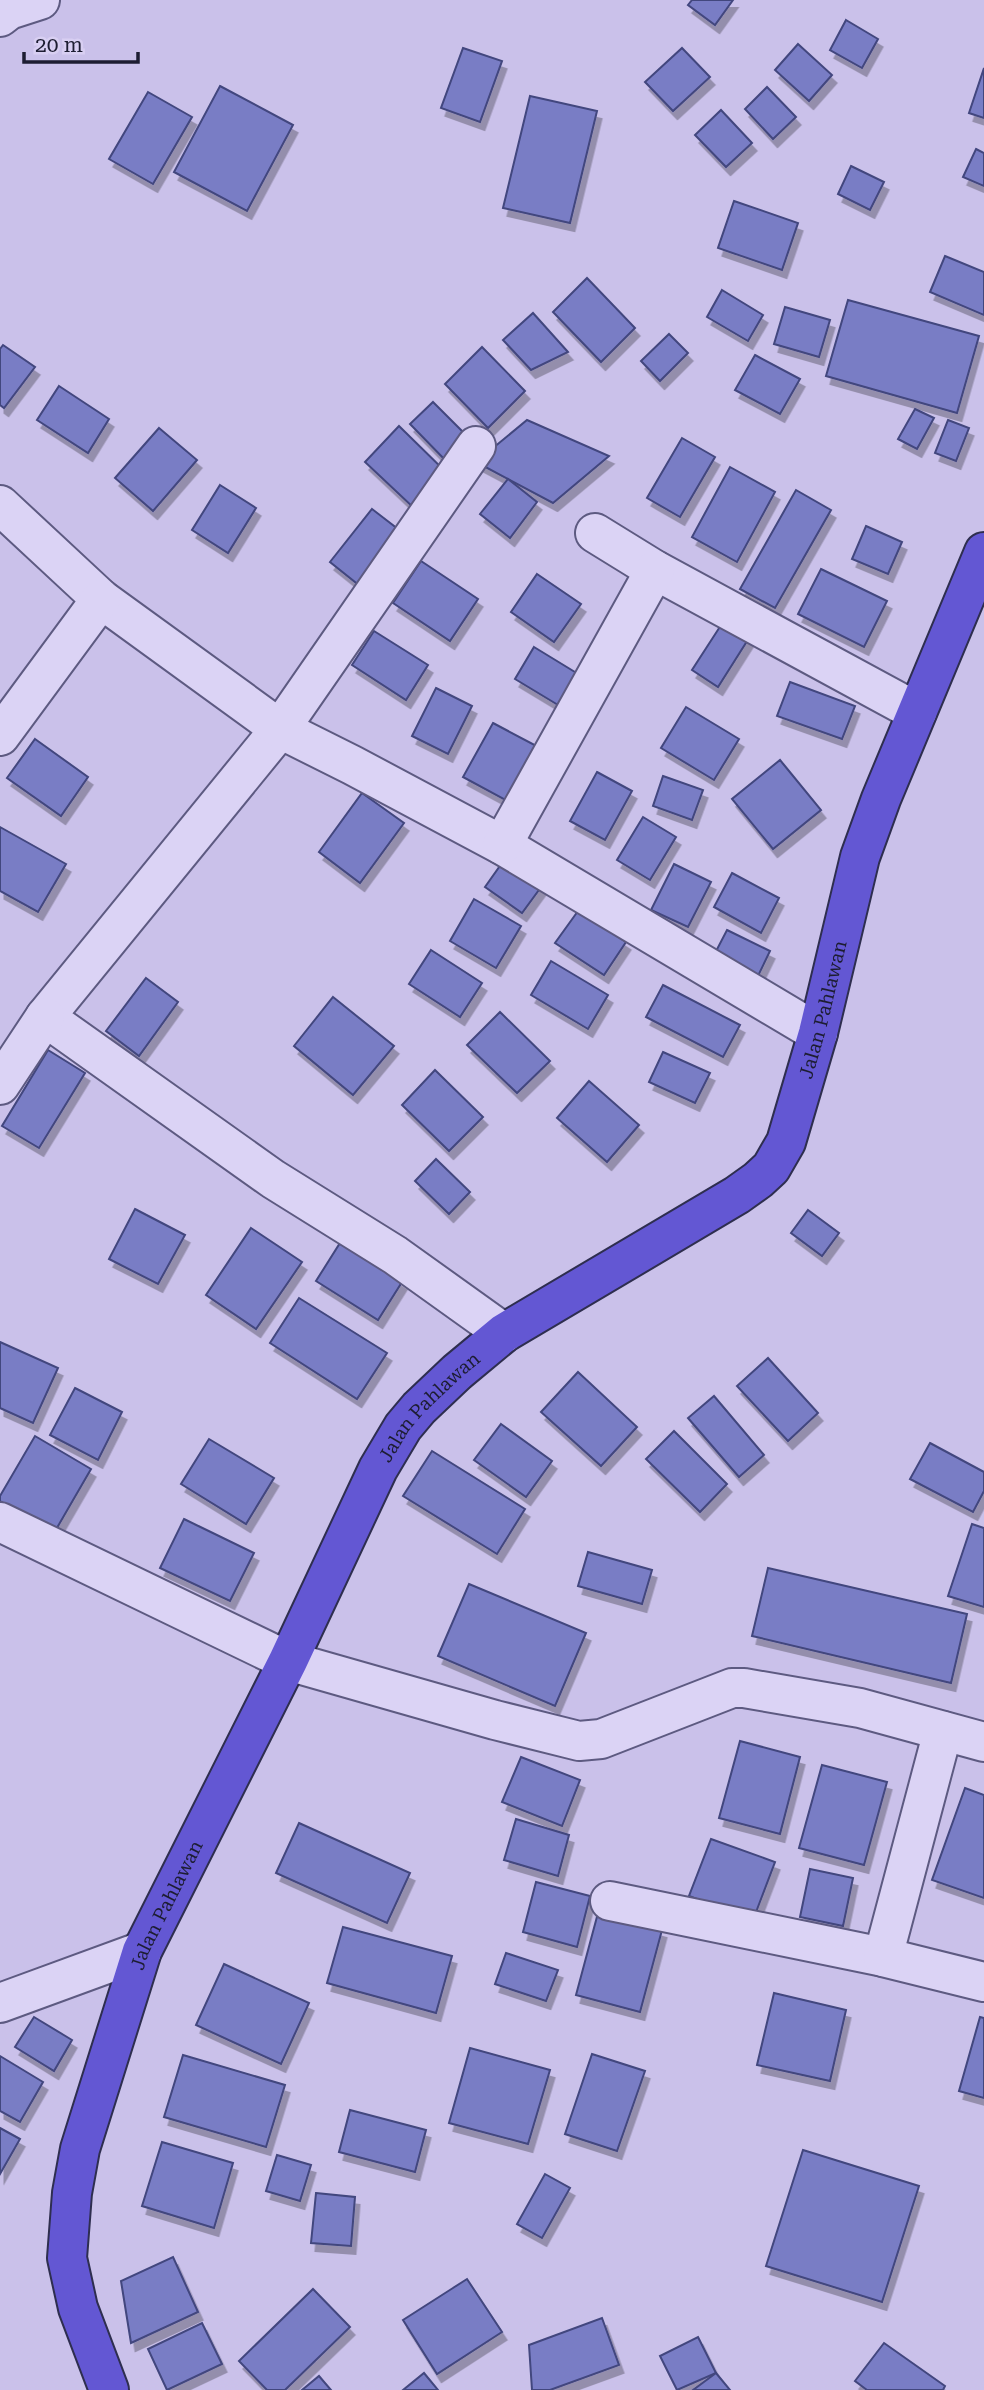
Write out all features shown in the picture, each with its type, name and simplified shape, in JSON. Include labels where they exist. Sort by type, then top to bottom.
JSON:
[{"type":"highway","name":"Jalan Pahlawan","points":[[109,2390],[78,2308],[68,2258],[71,2206],[80,2149],[142,1951],[288,1661],[378,1469],[403,1427],[457,1372],[504,1333],[737,1195],[771,1168],[786,1142],[818,1033],[860,857],[881,799],[984,552]]},
{"type":"street","points":[[0,17],[9,10],[40,0]]},
{"type":"street","points":[[0,1085],[45,1017],[280,729],[476,446]]},
{"type":"street","points":[[0,505],[101,599],[280,729],[502,845],[818,1033]]},
{"type":"street","points":[[595,533],[655,570],[917,712]]},
{"type":"street","points":[[502,845],[655,570]]},
{"type":"street","points":[[0,736],[101,599]]},
{"type":"street","points":[[45,1017],[273,1179],[395,1255],[504,1333]]},
{"type":"street","points":[[0,1522],[288,1661],[579,1741],[601,1739],[732,1688],[744,1688],[860,1708],[984,1742]]},
{"type":"street","points":[[883,1957],[943,1731]]},
{"type":"street","points":[[610,1901],[883,1957],[984,1982]]},
{"type":"street","points":[[0,2003],[142,1951]]},
{"type":"building","points":[[692,0],[733,0],[715,25],[688,5]]},
{"type":"building","points":[[846,20],[878,39],[862,68],[830,50]]},
{"type":"building","points":[[798,44],[832,75],[809,101],[775,70]]},
{"type":"building","points":[[463,48],[502,61],[480,122],[441,108]]},
{"type":"building","points":[[682,48],[710,77],[673,111],[645,82]]},
{"type":"building","points":[[984,68],[984,118],[969,113]]},
{"type":"building","points":[[220,86],[293,125],[247,211],[174,172]]},
{"type":"building","points":[[767,87],[796,117],[773,139],[745,109]]},
{"type":"building","points":[[148,92],[192,117],[153,184],[109,159]]},
{"type":"building","points":[[530,96],[597,111],[570,223],[503,208]]},
{"type":"building","points":[[721,110],[752,143],[726,167],[695,135]]},
{"type":"building","points":[[976,149],[984,153],[984,186],[963,177]]},
{"type":"building","points":[[851,166],[884,182],[870,210],[838,194]]},
{"type":"building","points":[[734,201],[798,223],[782,270],[718,248]]},
{"type":"building","points":[[945,256],[984,272],[984,315],[930,292]]},
{"type":"building","points":[[587,278],[635,328],[601,362],[553,312]]},
{"type":"building","points":[[722,290],[763,315],[748,341],[707,317]]},
{"type":"building","points":[[848,300],[979,336],[957,413],[826,376]]},
{"type":"building","points":[[785,307],[830,320],[819,357],[774,344]]},
{"type":"building","points":[[533,313],[568,352],[531,370],[503,340]]},
{"type":"building","points":[[669,334],[688,353],[660,381],[641,361]]},
{"type":"building","points":[[3,345],[35,367],[4,408],[0,405],[0,349]]},
{"type":"building","points":[[482,347],[525,391],[488,428],[445,384]]},
{"type":"building","points":[[755,355],[800,379],[780,414],[735,390]]},
{"type":"building","points":[[59,386],[109,419],[88,453],[37,420]]},
{"type":"building","points":[[433,402],[474,443],[450,465],[410,424]]},
{"type":"building","points":[[915,409],[934,418],[917,449],[898,439]]},
{"type":"building","points":[[527,420],[609,456],[553,503],[476,462]]},
{"type":"building","points":[[948,420],[969,428],[956,461],[935,453]]},
{"type":"building","points":[[399,426],[449,475],[416,510],[365,462]]},
{"type":"building","points":[[159,428],[197,460],[153,511],[115,478]]},
{"type":"building","points":[[682,438],[715,457],[680,517],[647,498]]},
{"type":"building","points":[[730,467],[775,492],[737,562],[692,537]]},
{"type":"building","points":[[508,479],[537,502],[510,538],[480,514]]},
{"type":"building","points":[[220,485],[256,508],[228,553],[192,530]]},
{"type":"building","points":[[796,490],[831,510],[775,608],[740,589]]},
{"type":"building","points":[[372,509],[407,536],[365,590],[330,562]]},
{"type":"building","points":[[866,526],[902,542],[888,574],[852,559]]},
{"type":"building","points":[[421,561],[478,599],[450,641],[393,603]]},
{"type":"building","points":[[821,569],[887,601],[864,647],[798,614]]},
{"type":"building","points":[[537,574],[581,604],[554,642],[511,612]]},
{"type":"building","points":[[723,622],[749,638],[718,687],[692,670]]},
{"type":"building","points":[[374,631],[428,665],[406,700],[352,665]]},
{"type":"building","points":[[534,647],[588,680],[568,711],[515,679]]},
{"type":"building","points":[[790,682],[855,706],[842,739],[777,716]]},
{"type":"building","points":[[436,688],[472,706],[448,754],[412,736]]},
{"type":"building","points":[[686,707],[739,739],[714,780],[661,748]]},
{"type":"building","points":[[493,723],[544,750],[515,805],[463,777]]},
{"type":"building","points":[[35,739],[88,777],[61,816],[7,778]]},
{"type":"building","points":[[780,760],[821,810],[773,849],[732,799]]},
{"type":"building","points":[[597,772],[632,791],[605,840],[570,821]]},
{"type":"building","points":[[663,776],[703,790],[692,820],[653,806]]},
{"type":"building","points":[[362,793],[404,823],[360,883],[319,852]]},
{"type":"building","points":[[643,817],[676,837],[650,880],[617,860]]},
{"type":"building","points":[[0,827],[66,864],[38,912],[0,891]]},
{"type":"building","points":[[507,856],[544,883],[522,913],[485,887]]},
{"type":"building","points":[[674,864],[711,882],[688,927],[651,910]]},
{"type":"building","points":[[732,873],[779,898],[761,933],[714,907]]},
{"type":"building","points":[[474,899],[521,926],[496,968],[450,941]]},
{"type":"building","points":[[578,911],[626,942],[604,975],[555,943]]},
{"type":"building","points":[[727,930],[770,951],[757,978],[713,957]]},
{"type":"building","points":[[431,950],[482,983],[460,1017],[409,984]]},
{"type":"building","points":[[551,961],[608,995],[588,1029],[531,995]]},
{"type":"building","points":[[146,978],[178,1002],[139,1056],[106,1031]]},
{"type":"building","points":[[663,985],[740,1025],[723,1057],[646,1017]]},
{"type":"building","points":[[333,997],[394,1046],[353,1095],[294,1046]]},
{"type":"building","points":[[500,1012],[550,1061],[517,1093],[467,1045]]},
{"type":"building","points":[[48,1050],[85,1073],[39,1148],[2,1126]]},
{"type":"building","points":[[663,1052],[710,1073],[695,1103],[649,1082]]},
{"type":"building","points":[[435,1070],[483,1117],[449,1151],[402,1105]]},
{"type":"building","points":[[589,1081],[639,1125],[607,1162],[557,1118]]},
{"type":"building","points":[[436,1159],[470,1192],[449,1214],[415,1181]]},
{"type":"building","points":[[135,1209],[185,1235],[158,1284],[109,1259]]},
{"type":"building","points":[[808,1210],[839,1233],[822,1256],[791,1233]]},
{"type":"building","points":[[251,1228],[302,1262],[256,1329],[206,1295]]},
{"type":"building","points":[[340,1243],[402,1282],[378,1320],[316,1281]]},
{"type":"building","points":[[299,1298],[387,1353],[357,1399],[270,1343]]},
{"type":"building","points":[[0,1342],[58,1368],[33,1423],[0,1408]]},
{"type":"building","points":[[768,1358],[818,1413],[788,1441],[737,1386]]},
{"type":"building","points":[[578,1372],[637,1427],[601,1466],[541,1412]]},
{"type":"building","points":[[75,1388],[122,1412],[98,1460],[50,1435]]},
{"type":"building","points":[[714,1396],[764,1455],[739,1477],[688,1418]]},
{"type":"building","points":[[501,1424],[552,1461],[526,1497],[474,1460]]},
{"type":"building","points":[[674,1431],[727,1484],[700,1512],[646,1459]]},
{"type":"building","points":[[35,1436],[91,1469],[54,1533],[0,1501],[0,1496]]},
{"type":"building","points":[[209,1439],[274,1478],[246,1524],[181,1484]]},
{"type":"building","points":[[930,1443],[984,1472],[984,1491],[973,1512],[910,1479]]},
{"type":"building","points":[[432,1451],[525,1509],[497,1554],[403,1496]]},
{"type":"building","points":[[184,1519],[254,1553],[230,1601],[160,1568]]},
{"type":"building","points":[[972,1524],[984,1528],[984,1607],[948,1596]]},
{"type":"building","points":[[588,1552],[652,1570],[642,1604],[578,1586]]},
{"type":"building","points":[[768,1568],[967,1614],[951,1683],[752,1636]]},
{"type":"building","points":[[469,1584],[586,1633],[555,1706],[438,1656]]},
{"type":"building","points":[[740,1741],[800,1757],[780,1834],[719,1818]]},
{"type":"building","points":[[521,1757],[580,1780],[562,1826],[502,1802]]},
{"type":"building","points":[[822,1765],[887,1782],[864,1865],[799,1848]]},
{"type":"building","points":[[965,1788],[984,1795],[984,1898],[932,1880]]},
{"type":"building","points":[[516,1819],[569,1835],[558,1876],[504,1860]]},
{"type":"building","points":[[299,1823],[410,1873],[387,1923],[276,1873]]},
{"type":"building","points":[[711,1839],[775,1862],[753,1920],[689,1896]]},
{"type":"building","points":[[810,1869],[853,1878],[843,1926],[800,1917]]},
{"type":"building","points":[[536,1882],[590,1896],[577,1947],[523,1932]]},
{"type":"building","points":[[598,1913],[662,1930],[640,2012],[576,1995]]},
{"type":"building","points":[[343,1927],[452,1956],[436,2013],[327,1983]]},
{"type":"building","points":[[506,1953],[558,1970],[546,2001],[495,1984]]},
{"type":"building","points":[[224,1964],[309,2003],[281,2064],[196,2025]]},
{"type":"building","points":[[774,1993],[846,2010],[830,2081],[757,2065]]},
{"type":"building","points":[[34,2017],[72,2040],[54,2071],[15,2047]]},
{"type":"building","points":[[980,2017],[984,2018],[984,2098],[959,2091]]},
{"type":"building","points":[[470,2048],[550,2070],[528,2144],[449,2123]]},
{"type":"building","points":[[592,2054],[645,2071],[617,2151],[565,2134]]},
{"type":"building","points":[[183,2055],[285,2085],[266,2147],[164,2117]]},
{"type":"building","points":[[0,2056],[43,2082],[20,2122],[0,2111]]},
{"type":"building","points":[[350,2110],[426,2130],[415,2172],[339,2152]]},
{"type":"building","points":[[0,2128],[20,2139],[0,2174]]},
{"type":"building","points":[[162,2142],[233,2163],[214,2228],[142,2206]]},
{"type":"building","points":[[803,2150],[919,2186],[882,2302],[766,2266]]},
{"type":"building","points":[[277,2155],[311,2165],[300,2201],[266,2191]]},
{"type":"building","points":[[545,2174],[570,2188],[542,2238],[517,2224]]},
{"type":"building","points":[[316,2193],[355,2197],[351,2246],[311,2243]]},
{"type":"building","points":[[173,2257],[198,2312],[131,2343],[121,2281]]},
{"type":"building","points":[[467,2279],[502,2332],[437,2374],[403,2320]]},
{"type":"building","points":[[313,2289],[350,2327],[285,2390],[267,2390],[239,2361]]},
{"type":"building","points":[[602,2318],[619,2365],[550,2390],[532,2390],[529,2345]]},
{"type":"building","points":[[202,2323],[222,2364],[167,2390],[148,2349]]},
{"type":"building","points":[[698,2337],[716,2373],[677,2390],[660,2356]]},
{"type":"building","points":[[884,2343],[945,2386],[943,2390],[867,2390],[855,2381]]},
{"type":"building","points":[[424,2373],[438,2390],[403,2390]]},
{"type":"building","points":[[716,2373],[730,2390],[693,2390]]},
{"type":"building","points":[[319,2376],[331,2390],[302,2390]]}]
